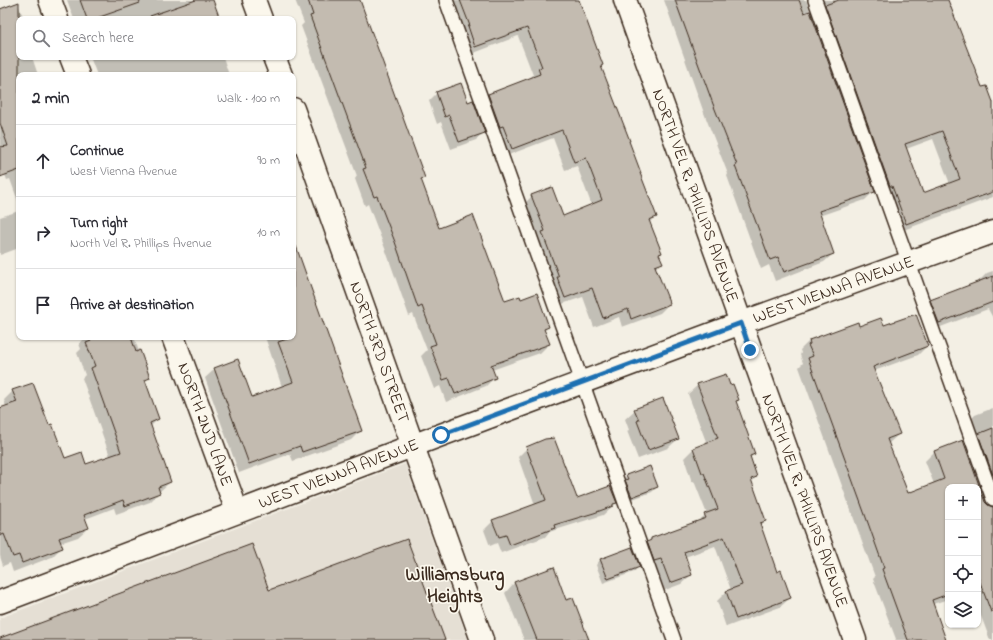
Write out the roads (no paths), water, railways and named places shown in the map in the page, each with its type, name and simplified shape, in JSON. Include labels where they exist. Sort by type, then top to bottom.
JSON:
[{"type":"street","points":[[50,0],[56,16]]},
{"type":"street","points":[[254,0],[260,16]]},
{"type":"street","name":"NORTH VEL R. PHILLIPS AVENUE","points":[[625,0],[855,640]]},
{"type":"street","points":[[72,60],[77,72]]},
{"type":"street","points":[[275,60],[280,72]]},
{"type":"street","name":"NORTH 3RD STREET","points":[[296,118],[482,640]]},
{"type":"street","name":"WEST VIENNA AVENUE","points":[[0,602],[237,511],[741,323],[993,232]]},
{"type":"street","name":"NORTH 2ND LANE","points":[[174,340],[237,511]]},
{"type":"lane","points":[[446,0],[674,640]]},
{"type":"lane","points":[[815,0],[993,499]]},
{"type":"district","name":"Williamsburg Heights","points":[[455,586]]}]
